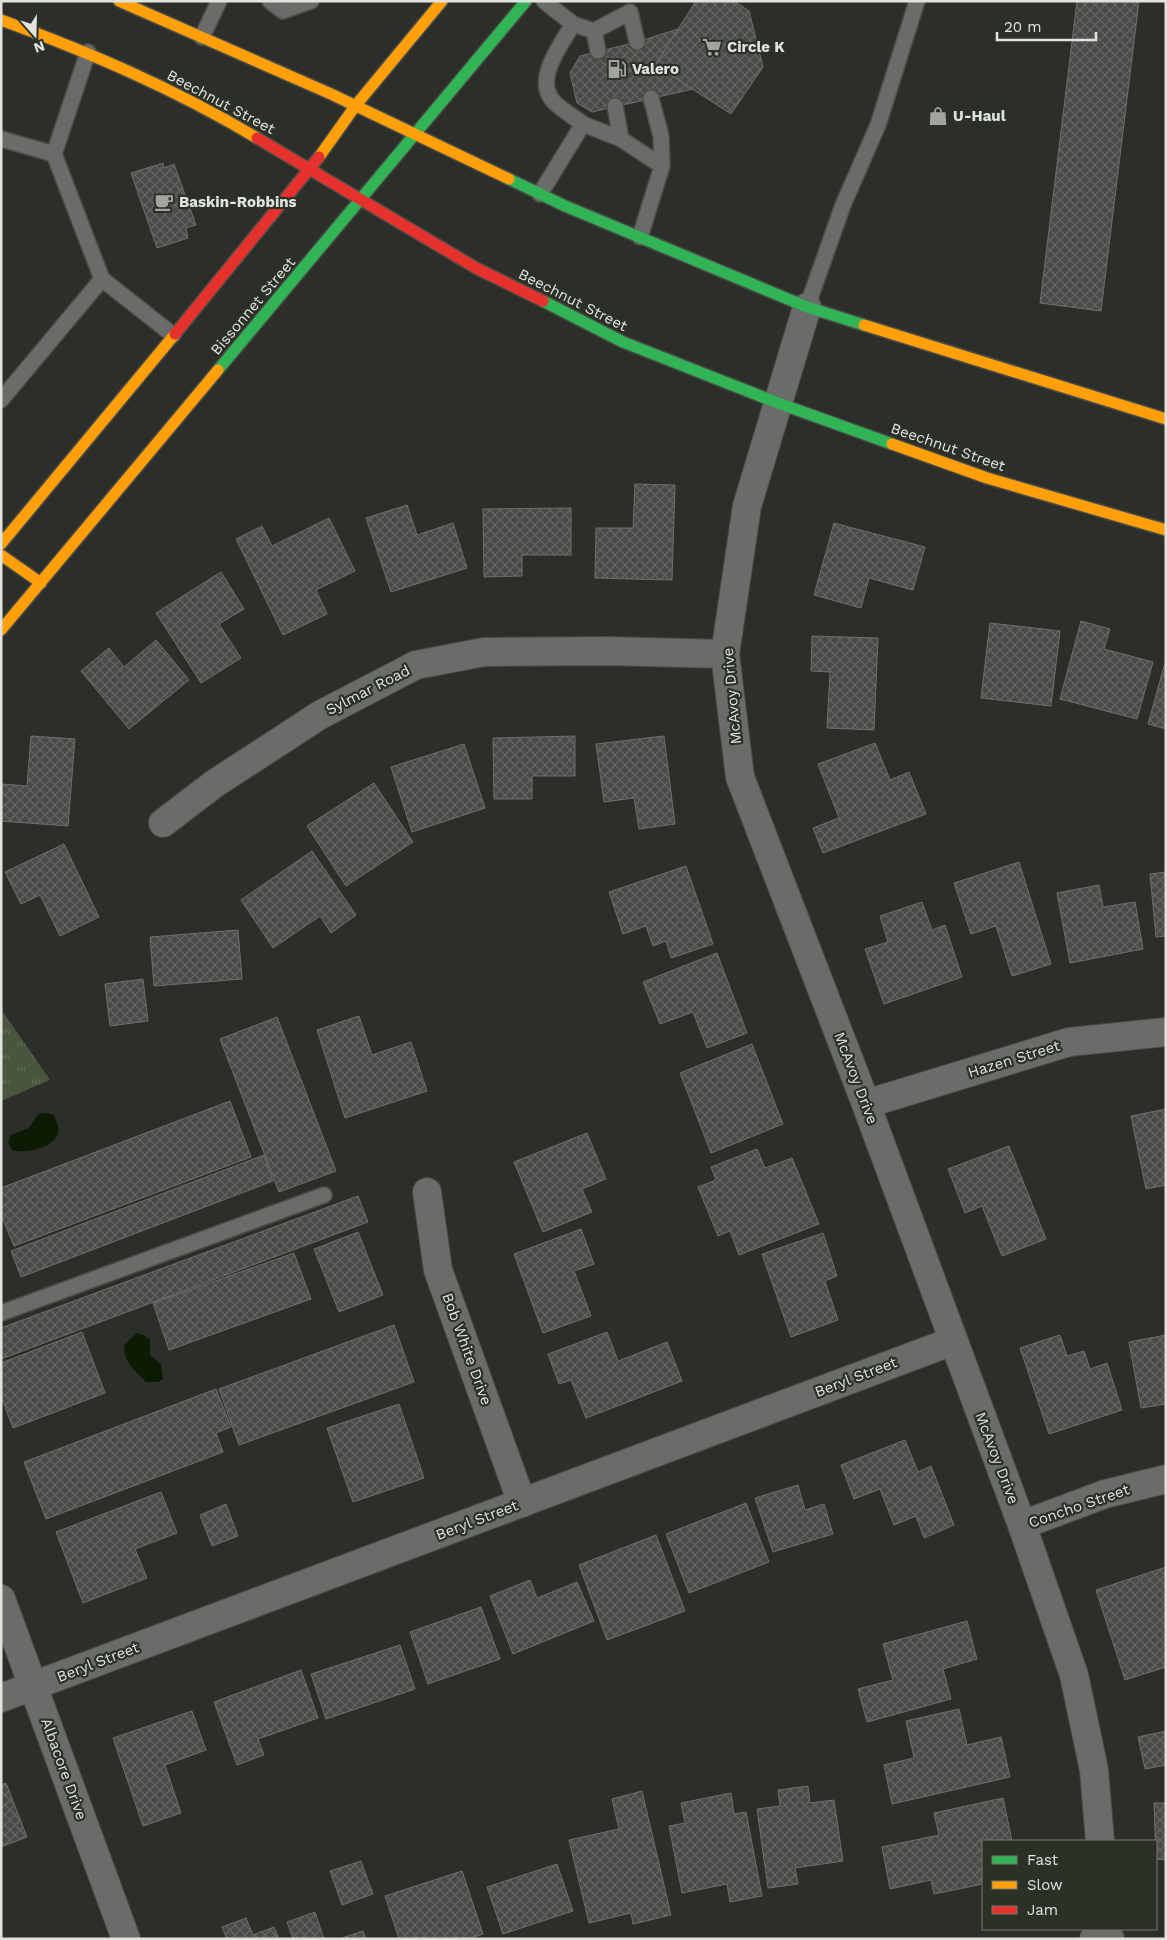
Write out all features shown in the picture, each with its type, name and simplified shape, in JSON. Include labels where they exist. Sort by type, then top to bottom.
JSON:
[{"type":"main road","points":[[120,1],[356,106],[415,136],[540,194],[807,307],[1166,420]]},
{"type":"main road","points":[[1,544],[310,170],[356,106],[442,1]]},
{"type":"main road","name":"Bissonnet Street","points":[[1,630],[362,200],[526,1]]},
{"type":"main road","name":"Beechnut Street","points":[[1,20],[88,52],[207,108],[476,268],[623,342],[778,403],[987,478],[1166,530]]},
{"type":"main road","points":[[1,555],[41,583]]},
{"type":"street","name":"McAvoy Drive","points":[[807,307],[747,506],[725,654],[740,777],[866,1104],[1022,1525],[1074,1675],[1094,1770],[1100,1840]]},
{"type":"street","name":"Sylmar Road","points":[[163,823],[214,784],[320,715],[416,665],[484,652],[606,651],[725,654]]},
{"type":"street","name":"Hazen Street","points":[[866,1104],[1070,1042],[1166,1032]]},
{"type":"street","name":"Bob White Drive","points":[[427,1192],[438,1270],[522,1503]]},
{"type":"street","name":"Beryl Street","points":[[1,1698],[953,1341]]},
{"type":"street","name":"Concho Street","points":[[1022,1525],[1105,1494],[1166,1479]]},
{"type":"street","name":"Albacore Drive","points":[[1,1599],[126,1939]]},
{"type":"street","points":[[1094,1939],[1110,1939]]},
{"type":"lane","points":[[202,37],[220,1]]},
{"type":"lane","points":[[270,1],[283,11],[311,1]]},
{"type":"lane","points":[[544,1],[573,24],[594,31]]},
{"type":"lane","points":[[807,307],[843,205],[878,125],[917,1]]},
{"type":"lane","points":[[594,31],[633,7],[637,42]]},
{"type":"lane","points":[[573,24],[549,68],[546,84],[553,101],[583,124],[621,139],[662,166]]},
{"type":"lane","points":[[594,31],[598,52]]},
{"type":"lane","points":[[88,52],[54,154],[102,278],[173,335]]},
{"type":"lane","points":[[640,237],[662,166],[661,136],[652,98]]},
{"type":"lane","points":[[615,106],[621,139]]},
{"type":"lane","points":[[540,194],[583,124]]},
{"type":"lane","points":[[1,138],[54,154]]},
{"type":"lane","points":[[1,400],[102,278]]},
{"type":"lane","points":[[1,1313],[324,1194]]},
{"type":"green space","points":[[1,1009],[50,1080],[1,1101]]},
{"type":"shaded area","points":[[38,1114],[54,1115],[58,1132],[55,1139],[44,1147],[30,1151],[12,1150],[8,1142],[11,1135],[29,1128]]},
{"type":"shaded area","points":[[136,1333],[144,1335],[150,1340],[150,1355],[161,1364],[163,1379],[158,1382],[146,1382],[131,1366],[126,1357],[124,1346]]},
{"type":"building","name":"Circle K","points":[[696,1],[734,1],[749,11],[763,67],[731,114],[655,65]]},
{"type":"building","points":[[1077,1],[1139,1],[1101,311],[1040,303]]},
{"type":"building","name":"Valero","points":[[678,29],[655,65],[693,89],[592,112],[577,103],[570,73],[580,56],[637,42]]},
{"type":"building","name":"Baskin-Robbins","points":[[163,163],[164,168],[174,164],[196,225],[186,228],[188,238],[157,248],[131,173]]},
{"type":"building","points":[[635,484],[675,485],[672,580],[595,578],[596,528],[633,528]]},
{"type":"building","points":[[407,505],[417,535],[453,523],[467,568],[391,592],[366,518]]},
{"type":"building","points":[[571,508],[571,555],[522,555],[522,576],[484,577],[483,509]]},
{"type":"building","points":[[329,518],[355,571],[316,590],[327,614],[283,635],[236,539],[262,526],[272,546]]},
{"type":"building","points":[[834,523],[925,547],[913,590],[869,578],[861,608],[814,595]]},
{"type":"building","points":[[221,572],[244,609],[219,624],[241,658],[201,683],[156,613]]},
{"type":"building","points":[[1081,621],[1110,629],[1104,649],[1153,662],[1137,719],[1060,699]]},
{"type":"building","points":[[990,623],[1060,631],[1051,706],[981,698]]},
{"type":"building","points":[[812,636],[878,638],[874,730],[827,728],[830,672],[811,671]]},
{"type":"building","points":[[156,640],[189,680],[129,729],[81,671],[109,648],[124,667]]},
{"type":"building","points":[[1166,663],[1166,729],[1148,724]]},
{"type":"building","points":[[31,736],[75,739],[68,826],[1,821],[2,784],[27,786]]},
{"type":"building","points":[[575,736],[575,776],[532,776],[532,799],[494,799],[493,738]]},
{"type":"building","points":[[664,736],[675,824],[639,829],[634,798],[604,802],[596,744]]},
{"type":"building","points":[[875,743],[890,780],[909,772],[926,814],[823,853],[813,828],[839,818],[818,764]]},
{"type":"building","points":[[464,744],[485,808],[412,832],[391,767]]},
{"type":"building","points":[[374,783],[413,842],[346,886],[307,826]]},
{"type":"building","points":[[64,844],[99,917],[60,936],[40,895],[21,904],[5,872]]},
{"type":"building","points":[[312,851],[356,915],[331,933],[320,916],[273,948],[241,900]]},
{"type":"building","points":[[1019,862],[1051,964],[1012,976],[996,926],[971,934],[954,883]]},
{"type":"building","points":[[686,866],[713,944],[671,958],[666,941],[653,946],[646,926],[623,934],[609,892]]},
{"type":"building","points":[[1166,872],[1166,936],[1156,937],[1150,874]]},
{"type":"building","points":[[1099,885],[1103,907],[1135,902],[1143,949],[1070,963],[1057,893]]},
{"type":"building","points":[[922,902],[932,930],[945,925],[962,977],[884,1004],[865,949],[888,942],[880,916]]},
{"type":"building","points":[[238,930],[242,979],[154,986],[150,937]]},
{"type":"building","points":[[717,953],[747,1033],[707,1048],[693,1012],[660,1024],[643,982]]},
{"type":"building","points":[[143,979],[148,1021],[110,1026],[105,984]]},
{"type":"building","points":[[359,1016],[372,1055],[411,1042],[427,1091],[345,1118],[317,1030]]},
{"type":"building","points":[[277,1017],[336,1171],[279,1192],[220,1039]]},
{"type":"building","points":[[752,1044],[783,1124],[711,1153],[680,1073]]},
{"type":"building","points":[[230,1101],[251,1157],[14,1246],[1,1215],[1,1188]]},
{"type":"building","points":[[1166,1109],[1166,1185],[1146,1189],[1131,1116]]},
{"type":"building","points":[[587,1133],[606,1179],[582,1189],[592,1212],[543,1232],[514,1162]]},
{"type":"building","points":[[1009,1146],[1046,1239],[1002,1256],[982,1206],[965,1213],[948,1169]]},
{"type":"building","points":[[757,1149],[765,1168],[792,1158],[819,1224],[739,1255],[730,1231],[718,1236],[698,1187],[716,1180],[711,1167]]},
{"type":"building","points":[[264,1155],[273,1181],[21,1277],[11,1251]]},
{"type":"building","points":[[358,1196],[368,1222],[1,1359],[1,1328]]},
{"type":"building","points":[[581,1229],[594,1264],[574,1271],[591,1316],[543,1333],[514,1254]]},
{"type":"building","points":[[358,1232],[383,1295],[339,1312],[314,1249]]},
{"type":"building","points":[[823,1233],[837,1276],[825,1281],[838,1320],[791,1337],[762,1254]]},
{"type":"building","points":[[294,1253],[311,1299],[169,1350],[153,1303]]},
{"type":"building","points":[[394,1325],[414,1382],[239,1445],[219,1389]]},
{"type":"building","points":[[82,1332],[105,1393],[13,1428],[1,1396],[1,1363]]},
{"type":"building","points":[[607,1332],[618,1361],[667,1342],[682,1381],[586,1418],[571,1380],[559,1384],[548,1354]]},
{"type":"building","points":[[1060,1335],[1067,1356],[1084,1351],[1090,1369],[1107,1363],[1122,1410],[1049,1434],[1020,1348]]},
{"type":"building","points":[[1166,1335],[1166,1404],[1141,1408],[1129,1342]]},
{"type":"building","points":[[216,1389],[231,1427],[216,1433],[223,1452],[46,1519],[24,1462]]},
{"type":"building","points":[[399,1404],[424,1478],[353,1502],[327,1428]]},
{"type":"building","points":[[905,1440],[918,1472],[931,1466],[954,1525],[924,1538],[916,1516],[894,1525],[880,1489],[854,1499],[841,1465]]},
{"type":"building","points":[[798,1485],[805,1510],[824,1504],[833,1534],[773,1552],[755,1498]]},
{"type":"building","points":[[161,1492],[177,1533],[135,1549],[147,1578],[83,1603],[56,1532]]},
{"type":"building","points":[[746,1503],[769,1562],[689,1593],[666,1534]]},
{"type":"building","points":[[226,1504],[238,1536],[212,1546],[200,1515]]},
{"type":"building","points":[[656,1535],[685,1611],[607,1640],[579,1565]]},
{"type":"building","points":[[1166,1567],[1166,1667],[1125,1680],[1096,1590]]},
{"type":"building","points":[[530,1580],[537,1598],[577,1582],[594,1621],[513,1654],[490,1596]]},
{"type":"building","points":[[481,1607],[500,1659],[428,1684],[410,1632]]},
{"type":"building","points":[[967,1621],[977,1659],[943,1669],[951,1699],[867,1722],[858,1689],[893,1680],[883,1644]]},
{"type":"building","points":[[400,1645],[415,1689],[326,1719],[311,1674]]},
{"type":"building","points":[[301,1670],[318,1718],[258,1739],[264,1755],[237,1765],[214,1702]]},
{"type":"building","points":[[959,1709],[967,1745],[1001,1737],[1010,1777],[892,1804],[884,1765],[914,1758],[906,1721]]},
{"type":"building","points":[[192,1711],[206,1750],[165,1765],[181,1813],[143,1826],[113,1738]]},
{"type":"building","points":[[1166,1731],[1166,1765],[1145,1769],[1138,1737]]},
{"type":"building","points":[[6,1783],[27,1837],[1,1847],[1,1785]]},
{"type":"building","points":[[808,1786],[810,1803],[834,1800],[843,1861],[795,1868],[798,1884],[768,1888],[757,1809],[780,1806],[778,1790]]},
{"type":"building","points":[[642,1791],[671,1915],[633,1924],[631,1913],[589,1923],[569,1840],[619,1829],[612,1799]]},
{"type":"building","points":[[731,1793],[734,1814],[746,1812],[762,1896],[730,1902],[727,1884],[682,1893],[669,1826],[685,1823],[681,1803]]},
{"type":"building","points":[[1003,1798],[1012,1840],[982,1840],[982,1884],[934,1894],[931,1880],[890,1889],[882,1847],[939,1835],[934,1813]]},
{"type":"building","points":[[1154,1803],[1166,1803],[1166,1860],[1157,1859],[1157,1840],[1155,1840]]},
{"type":"building","points":[[361,1861],[373,1894],[342,1905],[330,1871]]},
{"type":"building","points":[[557,1864],[573,1911],[503,1934],[487,1887]]},
{"type":"building","points":[[462,1871],[483,1934],[468,1939],[399,1939],[385,1896]]},
{"type":"building","points":[[315,1912],[324,1939],[293,1939],[287,1922]]},
{"type":"building","points":[[246,1918],[253,1935],[274,1927],[279,1939],[227,1939],[222,1927]]},
{"type":"building","points":[[363,1931],[366,1939],[339,1939]]},
{"type":"traffic: fast","points":[[218,370],[526,1]]},
{"type":"traffic: fast","points":[[509,179],[565,206],[807,307],[864,325]]},
{"type":"traffic: fast","points":[[543,301],[623,342],[778,403],[892,444]]},
{"type":"traffic: slow","points":[[119,1],[331,94],[509,179]]},
{"type":"traffic: slow","points":[[319,157],[356,105],[442,1]]},
{"type":"traffic: slow","points":[[1,20],[67,45],[132,73],[226,120],[257,138]]},
{"type":"traffic: slow","points":[[864,325],[1166,419]]},
{"type":"traffic: slow","points":[[1,544],[175,334]]},
{"type":"traffic: slow","points":[[1,630],[218,370]]},
{"type":"traffic: slow","points":[[892,444],[987,478],[1166,530]]},
{"type":"traffic: slow","points":[[1,555],[41,583]]},
{"type":"traffic: jam","points":[[257,138],[476,268],[543,301]]},
{"type":"traffic: jam","points":[[175,334],[319,157]]},
{"type":"place","name":"Circle K","points":[[712,47]]},
{"type":"place","name":"Valero","points":[[617,69]]},
{"type":"place","name":"U-Haul","points":[[938,116]]},
{"type":"place","name":"Baskin-Robbins","points":[[164,202]]}]
